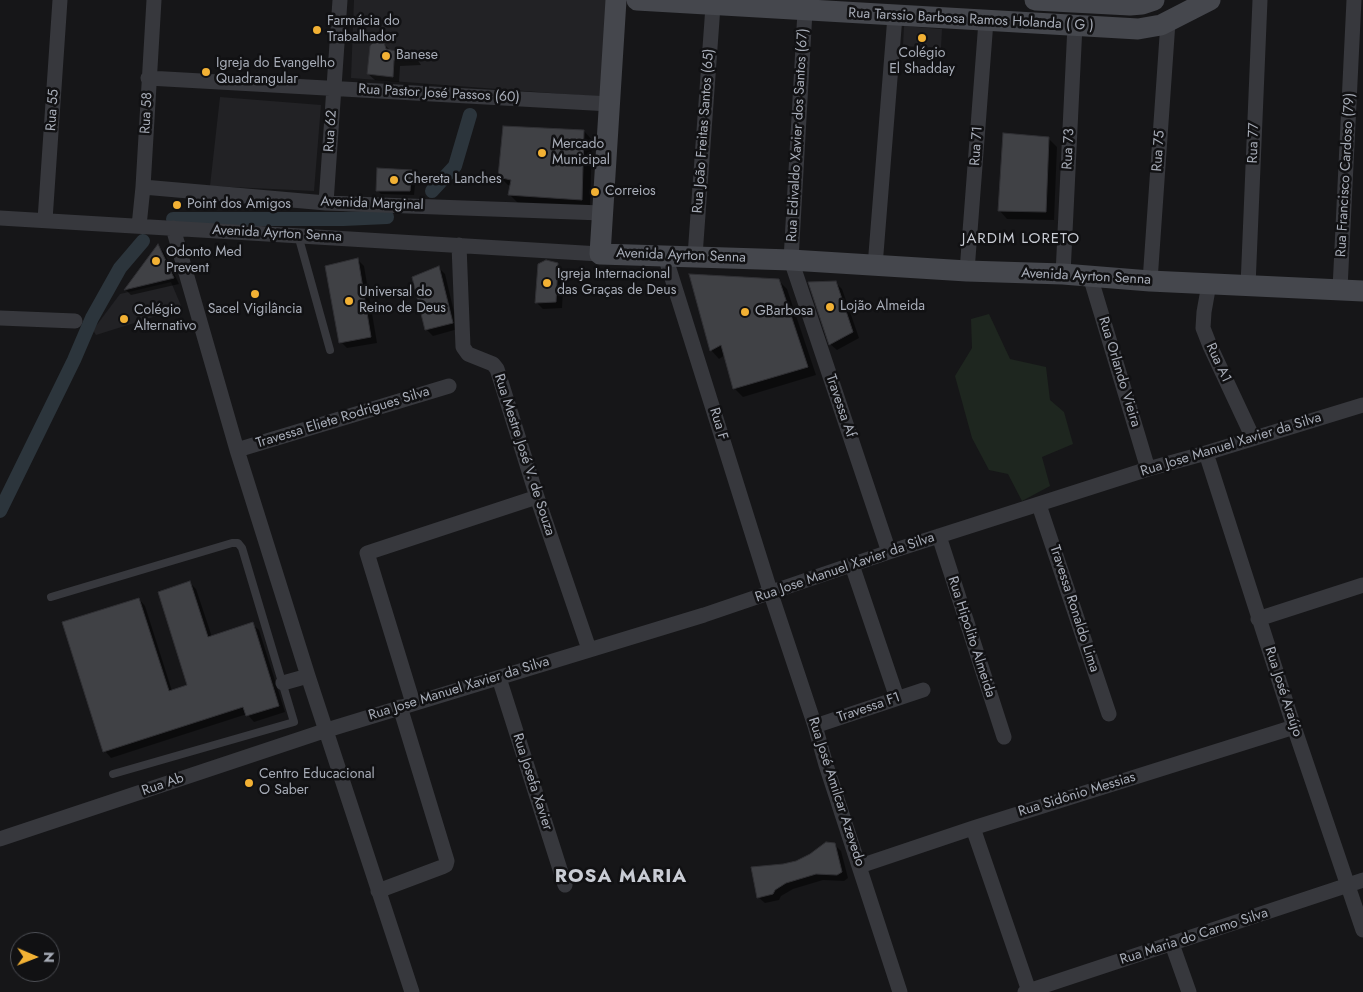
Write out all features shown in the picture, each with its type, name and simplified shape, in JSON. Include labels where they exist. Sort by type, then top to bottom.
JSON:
[{"type":"street","name":"Rua 55","points":[[45,220],[60,0]]},
{"type":"street","name":"Rua 58","points":[[139,226],[154,0]]},
{"type":"street","name":"Rua 62","points":[[326,203],[340,0]]},
{"type":"street","points":[[600,254],[616,0]]},
{"type":"street","name":"Rua Tarssio Barbosa Ramos Holanda ( G )","points":[[637,0],[895,16],[939,9],[986,21],[1146,28],[1168,22],[1210,0]]},
{"type":"street","name":"Rua Tarssio Barbosa Ramos Holanda ( G )","points":[[1035,0],[1130,5],[1154,0]]},
{"type":"street","name":"Rua 77","points":[[1248,286],[1260,0]]},
{"type":"street","name":"Rua Francisco Cardoso (79)","points":[[1340,289],[1354,0]]},
{"type":"street","name":"Rua João Freitas Santos (65)","points":[[696,256],[714,6]]},
{"type":"street","name":"Rua Edivaldo Xavier dos Santos (67)","points":[[791,260],[805,11]]},
{"type":"street","points":[[875,266],[895,16]]},
{"type":"street","name":"Rua 71","points":[[967,271],[986,21]]},
{"type":"street","name":"Rua 75","points":[[1150,280],[1168,22]]},
{"type":"street","name":"Rua 73","points":[[1063,274],[1075,25]]},
{"type":"street","name":"Rua Pastor José Passos (60)","points":[[148,78],[610,104]]},
{"type":"street","name":"Avenida Marginal","points":[[143,188],[326,203],[602,213]]},
{"type":"street","name":"Avenida Ayrton Senna","points":[[0,218],[600,254],[791,260],[1363,291]]},
{"type":"street","points":[[173,228],[237,450],[308,676],[412,992]]},
{"type":"street","name":"Rua Mestre José V. de Souza","points":[[459,245],[463,347],[468,354],[496,367],[537,497],[589,649]]},
{"type":"street","name":"Rua F","points":[[665,256],[771,593]]},
{"type":"street","name":"Travessa Af","points":[[791,260],[889,552]]},
{"type":"street","name":"Rua Orlando Vieira","points":[[1090,276],[1148,469]]},
{"type":"street","name":"Rua A1","points":[[1208,284],[1203,328],[1253,438]]},
{"type":"street","points":[[0,318],[75,321]]},
{"type":"street","name":"Travessa Eliete Rodrigues Silva","points":[[237,450],[449,386]]},
{"type":"street","name":"Rua Jose Manuel Xavier da Silva","points":[[327,730],[704,615],[889,552],[1148,469],[1363,405]]},
{"type":"street","name":"Rua José Araújo","points":[[1206,453],[1258,619],[1363,930]]},
{"type":"street","points":[[378,891],[442,867],[447,861],[368,553],[537,497]]},
{"type":"street","name":"Travessa Ronaldo Lima","points":[[1039,505],[1109,714]]},
{"type":"street","name":"Rua Hipolito Almeida","points":[[939,536],[1004,737]]},
{"type":"street","points":[[852,565],[897,698]]},
{"type":"street","points":[[1258,619],[1363,584]]},
{"type":"street","name":"Rua José Amilcar Azevedo","points":[[771,593],[900,992]]},
{"type":"street","points":[[283,683],[308,676]]},
{"type":"street","name":"Rua Josefa Xavier","points":[[499,678],[566,886]]},
{"type":"street","name":"Travessa F1","points":[[815,726],[923,690]]},
{"type":"street","name":"Rua Sidônio Messias","points":[[860,866],[973,828],[1294,727]]},
{"type":"street","name":"Rua Ab","points":[[0,839],[327,730]]},
{"type":"street","points":[[973,828],[1027,991]]},
{"type":"street","name":"Rua Maria do Carmo Silva","points":[[1027,991],[1363,880]]},
{"type":"street","points":[[1172,944],[1189,992]]},
{"type":"lane","points":[[298,235],[330,350]]},
{"type":"lane","points":[[51,597],[232,543],[238,542],[242,548],[294,719],[293,723],[112,774]]},
{"type":"shaded area","points":[[354,0],[608,0],[604,97],[351,78]]},
{"type":"shaded area","name":"Colégio El Shadday","points":[[904,26],[942,29],[941,48],[903,46]]},
{"type":"shaded area","points":[[220,97],[321,105],[314,191],[210,186]]},
{"type":"shaded area","name":"Colégio Alternativo","points":[[171,282],[182,308],[96,335],[93,330],[120,294]]},
{"type":"shaded area","points":[[989,314],[1010,359],[1046,367],[1050,400],[1064,412],[1073,444],[1042,457],[1050,486],[1022,501],[1008,474],[989,470],[972,438],[955,376],[972,348],[971,319]]},
{"type":"building","name":"Banese","points":[[375,40],[384,42],[386,49],[416,55],[416,59],[394,60],[393,77],[367,74],[370,46]]},
{"type":"building","name":"Mercado Municipal","points":[[503,126],[584,130],[582,200],[508,195],[511,180],[498,177]]},
{"type":"building","points":[[1003,133],[1049,137],[1046,212],[998,211]]},
{"type":"building","name":"Chereta Lanches","points":[[377,168],[412,170],[410,191],[376,191]]},
{"type":"building","name":"Odonto Med Prevent","points":[[158,244],[174,278],[124,290]]},
{"type":"building","name":"Universal do Reino de Deus","points":[[358,258],[371,337],[339,343],[325,266]]},
{"type":"building","name":"Igreja Internacional das Graças de Deus","points":[[546,260],[558,263],[556,302],[535,303],[538,264]]},
{"type":"building","points":[[439,266],[453,323],[425,330],[412,277]]},
{"type":"building","name":"GBarbosa","points":[[689,274],[779,279],[808,367],[733,389],[721,345],[710,351]]},
{"type":"building","name":"Lojão Almeida","points":[[836,281],[853,332],[829,345],[808,282]]},
{"type":"building","points":[[190,581],[208,637],[253,622],[279,706],[246,716],[243,707],[103,752],[62,622],[139,598],[169,691],[187,685],[158,592]]},
{"type":"building","points":[[826,842],[835,843],[842,872],[837,875],[816,874],[786,883],[775,890],[773,894],[757,898],[751,867],[796,861],[810,854]]},
{"type":"waterway","points":[[432,191],[455,166],[470,115]]},
{"type":"waterway","points":[[173,219],[343,219],[387,217]]},
{"type":"waterway","points":[[0,511],[74,360],[92,318],[120,268],[143,241]]},
{"type":"place","name":"Farmácia do Trabalhador","points":[[317,30]]},
{"type":"place","name":"Colégio El Shadday","points":[[922,38]]},
{"type":"place","name":"Banese","points":[[386,56]]},
{"type":"place","name":"Igreja do Evangelho Quadrangular","points":[[206,72]]},
{"type":"place","name":"Mercado Municipal","points":[[542,153]]},
{"type":"place","name":"Chereta Lanches","points":[[394,180]]},
{"type":"place","name":"Correios","points":[[595,192]]},
{"type":"place","name":"Point dos Amigos","points":[[177,205]]},
{"type":"place","name":"Odonto Med Prevent","points":[[156,261]]},
{"type":"place","name":"Igreja Internacional das Graças de Deus","points":[[547,283]]},
{"type":"place","name":"Sacel Vigilância","points":[[255,294]]},
{"type":"place","name":"Universal do Reino de Deus","points":[[349,301]]},
{"type":"place","name":"Lojão Almeida","points":[[830,307]]},
{"type":"place","name":"GBarbosa","points":[[745,312]]},
{"type":"place","name":"Colégio Alternativo","points":[[124,319]]},
{"type":"place","name":"Centro Educacional O Saber","points":[[249,783]]},
{"type":"district","name":"JARDIM LORETO","points":[[1021,239]]},
{"type":"district","name":"ROSA MARIA","points":[[621,877]]}]
